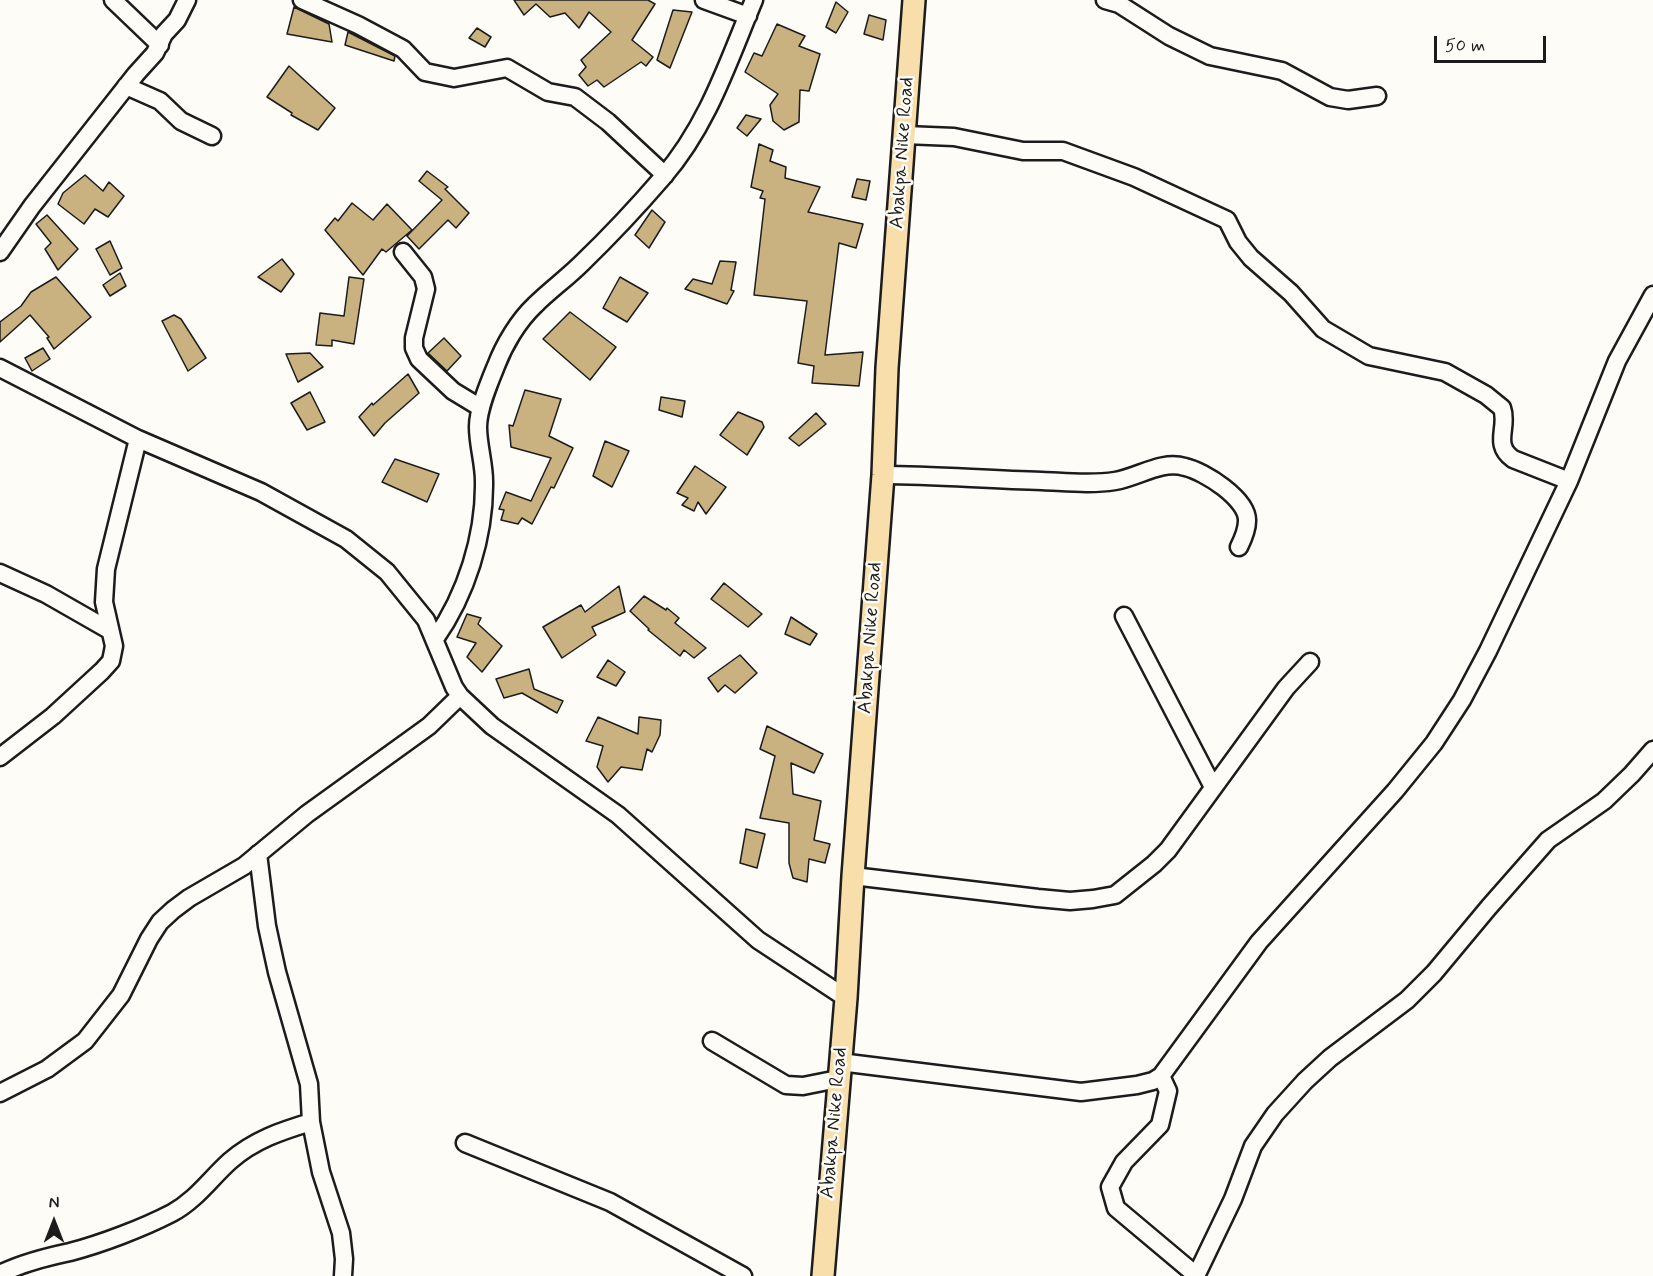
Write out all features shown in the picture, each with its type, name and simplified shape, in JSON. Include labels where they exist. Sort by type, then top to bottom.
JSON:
[{"type":"main road","name":"Abakpa Nike Road","points":[[823,1276],[846,998],[883,475],[887,368],[914,0]]},
{"type":"street","points":[[113,0],[160,45]]},
{"type":"street","points":[[0,252],[32,206],[126,86],[151,58],[164,34],[177,20],[187,0]]},
{"type":"street","points":[[302,0],[358,25],[403,49],[425,72],[454,78],[507,68],[548,92],[575,97],[608,122],[665,175]]},
{"type":"street","points":[[704,0],[748,16]]},
{"type":"street","points":[[435,639],[452,612],[474,555],[484,494],[484,474],[478,429],[481,408],[499,358],[527,314],[582,263],[665,175],[695,133],[728,68],[754,0]]},
{"type":"street","points":[[1105,0],[1119,4],[1168,36],[1210,56],[1282,71],[1330,97],[1348,100],[1377,96]]},
{"type":"street","points":[[126,86],[160,101],[181,121],[212,136]]},
{"type":"street","points":[[905,135],[954,137],[1023,151],[1063,151],[1134,177],[1208,212],[1222,216],[1251,258],[1291,293],[1323,329],[1369,356],[1445,372],[1456,377],[1502,408],[1504,414],[1502,443],[1506,454],[1513,459],[1569,481]]},
{"type":"street","points":[[403,252],[423,277],[426,289],[414,338],[414,348],[419,359],[453,391],[481,408]]},
{"type":"street","points":[[712,1041],[786,1085],[803,1086],[839,1071],[1081,1092],[1153,1081],[1161,1076],[1259,942],[1362,830],[1434,743],[1462,700],[1488,651],[1569,481],[1617,361],[1653,295]]},
{"type":"street","points":[[0,368],[138,439],[261,492],[346,539],[379,563],[426,621],[460,696],[492,726],[618,815],[758,940],[846,998]]},
{"type":"street","points":[[0,757],[53,716],[111,661],[114,646],[104,602],[106,569],[138,439]]},
{"type":"street","points":[[883,475],[937,475],[1096,483],[1115,481],[1159,467],[1184,466],[1198,471],[1230,492],[1245,509],[1248,520],[1239,547]]},
{"type":"street","points":[[0,573],[46,594],[109,630]]},
{"type":"street","points":[[1124,616],[1213,787]]},
{"type":"street","points":[[853,876],[1070,901],[1115,896],[1168,850],[1286,688],[1310,662]]},
{"type":"street","points":[[0,1092],[47,1070],[85,1041],[121,995],[160,922],[189,898],[244,866],[307,814],[429,726],[460,696]]},
{"type":"street","points":[[1161,1076],[1168,1091],[1160,1125],[1124,1162],[1110,1187],[1116,1208],[1196,1276],[1233,1199],[1253,1146],[1275,1114],[1330,1058],[1407,1000],[1434,973],[1548,840],[1604,801],[1653,750]]},
{"type":"street","points":[[258,854],[267,926],[286,1010],[309,1084],[311,1122],[321,1172],[342,1233],[343,1276]]},
{"type":"street","points":[[0,1274],[35,1260],[130,1232],[172,1213],[187,1204],[249,1145],[270,1135],[311,1122]]},
{"type":"street","points":[[465,1143],[610,1202],[743,1276]]},
{"type":"building","points":[[514,0],[648,0],[655,4],[632,40],[653,57],[646,66],[641,62],[604,87],[597,80],[588,86],[579,75],[586,67],[581,60],[611,32],[589,12],[579,28],[565,13],[550,17],[536,4],[524,15]]},
{"type":"building","points":[[836,2],[848,12],[836,33],[826,27]]},
{"type":"building","points":[[294,7],[329,24],[332,42],[287,34]]},
{"type":"building","points":[[673,10],[692,12],[670,68],[657,60]]},
{"type":"building","points":[[869,15],[886,20],[883,40],[864,34]]},
{"type":"building","points":[[777,24],[805,36],[799,46],[820,54],[809,91],[800,90],[799,122],[784,130],[773,121],[770,105],[778,94],[745,72],[754,53],[762,56]]},
{"type":"building","points":[[477,28],[491,37],[485,47],[469,38]]},
{"type":"building","points":[[348,32],[395,56],[394,61],[345,45]]},
{"type":"building","points":[[289,66],[335,108],[318,130],[291,115],[292,113],[267,97]]},
{"type":"building","points":[[746,115],[761,119],[747,136],[737,128]]},
{"type":"building","points":[[759,144],[773,150],[770,161],[786,167],[785,178],[820,187],[808,212],[863,224],[856,248],[839,243],[825,355],[863,352],[859,386],[812,383],[814,366],[798,363],[807,301],[754,295],[765,199],[760,198],[763,191],[751,187]]},
{"type":"building","points":[[427,171],[448,187],[445,189],[469,213],[456,228],[448,220],[419,249],[407,236],[442,200],[419,181]]},
{"type":"building","points":[[85,175],[103,191],[109,182],[124,196],[108,217],[95,209],[84,224],[58,204],[63,193]]},
{"type":"building","points":[[857,179],[870,181],[866,200],[852,197]]},
{"type":"building","points":[[352,203],[373,220],[387,204],[412,230],[386,252],[382,249],[363,275],[325,230],[335,218],[338,221]]},
{"type":"building","points":[[652,210],[665,222],[649,248],[635,235]]},
{"type":"building","points":[[47,215],[78,249],[58,270],[45,249],[51,243],[36,224]]},
{"type":"building","points":[[110,241],[122,268],[110,275],[96,249]]},
{"type":"building","points":[[282,259],[294,274],[281,292],[258,277]]},
{"type":"building","points":[[720,261],[736,262],[731,290],[734,291],[727,304],[685,289],[693,279],[712,284]]},
{"type":"building","points":[[120,273],[126,286],[110,296],[103,285]]},
{"type":"building","points":[[56,277],[91,317],[54,349],[47,338],[49,337],[30,315],[0,342],[0,322],[21,306],[31,292]]},
{"type":"building","points":[[349,277],[364,279],[354,344],[332,340],[332,346],[316,345],[320,313],[344,316]]},
{"type":"building","points":[[620,277],[648,293],[627,322],[603,308]]},
{"type":"building","points":[[570,312],[616,347],[590,380],[543,339]]},
{"type":"building","points":[[174,315],[181,319],[206,358],[188,371],[162,321]]},
{"type":"building","points":[[444,338],[461,356],[447,371],[428,353]]},
{"type":"building","points":[[43,348],[50,359],[32,371],[25,358]]},
{"type":"building","points":[[310,353],[323,367],[298,382],[286,354]]},
{"type":"building","points":[[408,374],[419,393],[374,436],[359,417],[372,403],[373,405]]},
{"type":"building","points":[[525,390],[561,399],[549,436],[573,448],[554,488],[551,487],[532,524],[522,518],[518,524],[501,520],[504,510],[499,509],[506,492],[531,501],[551,458],[511,447],[509,425],[513,426]]},
{"type":"building","points":[[310,392],[325,422],[307,430],[291,403]]},
{"type":"building","points":[[661,397],[685,401],[682,417],[659,410]]},
{"type":"building","points":[[738,412],[762,422],[764,427],[747,455],[720,435]]},
{"type":"building","points":[[816,413],[826,424],[799,446],[789,438]]},
{"type":"building","points":[[605,441],[629,451],[612,487],[593,476]]},
{"type":"building","points":[[395,459],[439,474],[427,502],[382,482]]},
{"type":"building","points":[[695,466],[726,487],[706,514],[698,502],[694,511],[682,505],[688,498],[677,493]]},
{"type":"building","points":[[724,583],[762,614],[748,627],[711,599]]},
{"type":"building","points":[[619,586],[625,612],[592,627],[596,635],[562,658],[543,627],[581,605],[585,612]]},
{"type":"building","points":[[644,596],[666,610],[667,608],[679,618],[675,623],[706,648],[694,658],[684,650],[680,656],[648,630],[630,611]]},
{"type":"building","points":[[467,614],[481,618],[478,624],[502,646],[482,672],[467,657],[476,643],[457,637]]},
{"type":"building","points":[[791,617],[817,634],[810,645],[785,634]]},
{"type":"building","points":[[740,655],[757,673],[735,693],[725,685],[718,692],[708,678]]},
{"type":"building","points":[[608,660],[625,672],[616,686],[597,677]]},
{"type":"building","points":[[529,669],[534,689],[563,701],[557,713],[522,693],[504,698],[496,679]]},
{"type":"building","points":[[598,717],[638,734],[639,717],[661,720],[660,735],[652,752],[647,749],[642,770],[621,767],[608,782],[597,767],[603,746],[586,741]]},
{"type":"building","points":[[767,726],[823,754],[814,773],[791,763],[793,794],[821,801],[814,840],[830,844],[825,863],[809,859],[807,882],[793,878],[789,863],[789,823],[760,818],[775,756],[760,749]]},
{"type":"building","points":[[746,829],[765,834],[757,868],[740,863]]}]
